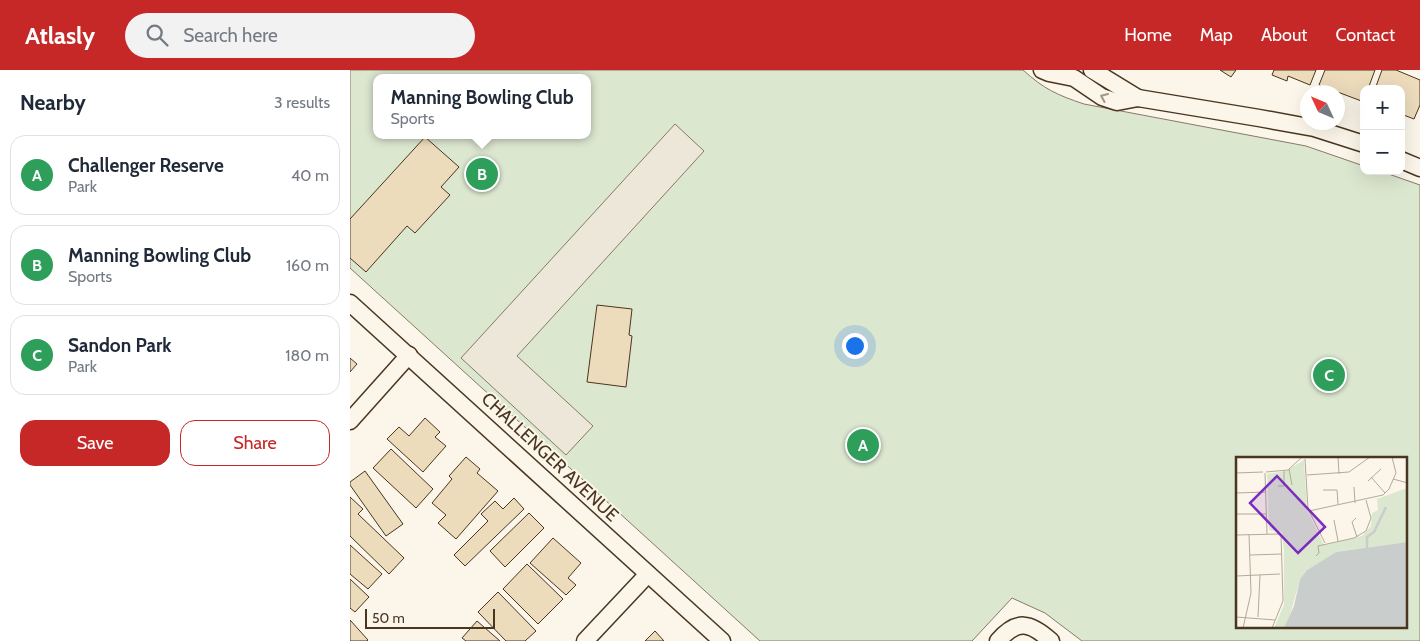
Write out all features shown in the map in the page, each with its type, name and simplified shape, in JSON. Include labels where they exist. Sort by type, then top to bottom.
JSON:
[{"type":"street","points":[[1042,70],[1049,73],[1075,74],[1109,100],[1117,102],[1138,98],[1314,128],[1360,143]]},
{"type":"street","points":[[1092,70],[1138,98]]},
{"type":"street","points":[[1405,162],[1420,168]]},
{"type":"street","name":"CHALLENGER AVENUE","points":[[350,303],[722,641]]},
{"type":"street","points":[[350,420],[408,355]]},
{"type":"street","points":[[585,641],[648,574]]},
{"type":"street","points":[[998,641],[1011,628],[1020,625],[1036,629],[1051,641]]},
{"type":"green space","points":[[350,70],[1023,70],[1051,91],[1084,104],[1306,146],[1360,165],[1360,175],[1391,175],[1420,185],[1420,641],[1082,641],[1045,613],[1012,598],[972,641],[760,641],[350,268]]},
{"type":"shaded area","points":[[675,124],[704,151],[517,356],[593,426],[566,455],[461,358]]},
{"type":"building","points":[[1220,70],[1236,70],[1231,77]]},
{"type":"building","points":[[1274,70],[1316,70],[1310,85],[1288,76],[1287,81],[1272,75]]},
{"type":"building","points":[[1325,70],[1375,70],[1369,85],[1360,85],[1360,100],[1345,95],[1345,85],[1319,85]]},
{"type":"building","points":[[1382,70],[1396,70],[1420,80],[1420,105],[1414,119],[1405,116],[1405,85],[1376,85]]},
{"type":"building","points":[[423,139],[427,139],[459,167],[441,187],[450,195],[415,233],[407,226],[366,272],[350,258],[350,219]]},
{"type":"building","points":[[597,305],[632,309],[629,335],[632,336],[626,387],[587,382]]},
{"type":"building","points":[[350,358],[357,364],[350,372]]},
{"type":"building","points":[[425,418],[440,432],[435,437],[446,446],[423,472],[387,439],[399,427],[409,436]]},
{"type":"building","points":[[391,449],[433,489],[416,508],[373,468]]},
{"type":"building","points":[[466,457],[480,469],[477,473],[498,491],[456,539],[438,523],[446,515],[432,503],[452,479],[449,476]]},
{"type":"building","points":[[365,471],[403,524],[386,536],[350,485],[350,482]]},
{"type":"building","points":[[350,497],[363,509],[358,514],[404,558],[389,574],[350,536]]},
{"type":"building","points":[[514,498],[524,509],[465,566],[454,555],[488,521],[481,514],[495,501],[503,509]]},
{"type":"building","points":[[529,513],[544,528],[505,567],[490,551]]},
{"type":"building","points":[[553,538],[581,563],[568,578],[576,585],[566,595],[530,563]]},
{"type":"building","points":[[350,545],[382,574],[368,589],[350,574]]},
{"type":"building","points":[[527,564],[563,599],[538,624],[503,589]]},
{"type":"building","points":[[350,579],[369,597],[355,612],[350,608]]},
{"type":"building","points":[[498,592],[536,631],[525,641],[506,641],[478,612]]},
{"type":"building","points":[[350,620],[368,640],[367,641],[350,641]]},
{"type":"building","points":[[477,621],[500,641],[466,641],[462,638]]},
{"type":"building","points":[[655,631],[664,641],[645,641]]},
{"type":"place","name":"Manning Bowling Club","points":[[482,174]]},
{"type":"place","name":"Sandon Park","points":[[1329,375]]},
{"type":"place","name":"Challenger Reserve","points":[[863,445]]}]
